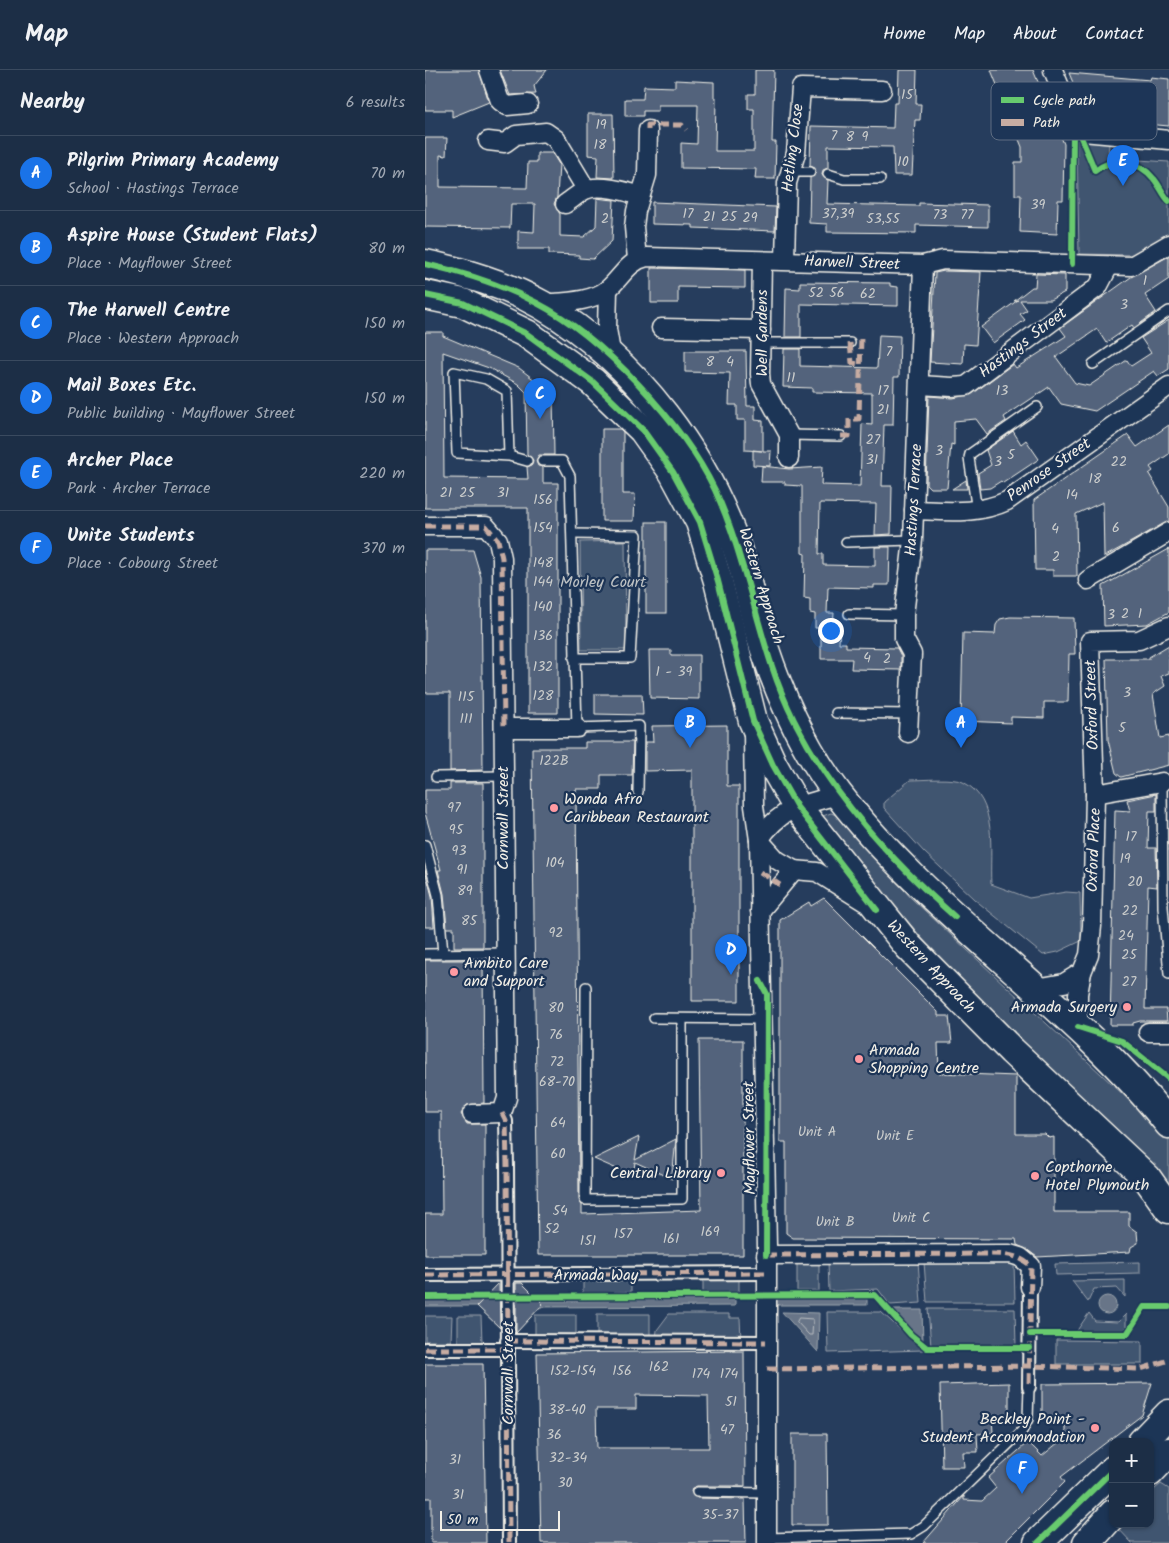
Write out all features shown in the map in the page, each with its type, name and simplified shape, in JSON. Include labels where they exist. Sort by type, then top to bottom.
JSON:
[{"type":"main road","name":"Western Approach","points":[[425,264],[474,275],[540,304],[565,320],[612,358],[668,419],[715,490],[741,560],[764,646],[792,718],[819,768],[870,831],[945,908],[1037,988],[1078,1027],[1146,1095],[1169,1124]]},
{"type":"main road","name":"Western Approach","points":[[425,295],[463,304],[527,334],[593,382],[643,430],[673,472],[700,522],[718,580],[753,721],[773,765],[797,806],[877,910],[909,946],[1012,1051],[1147,1178],[1169,1209]]},
{"type":"main road","points":[[1146,1095],[1169,1112]]},
{"type":"main road","points":[[1146,1438],[1169,1414]]},
{"type":"main road","points":[[1154,1468],[1169,1452]]},
{"type":"main road","points":[[1038,1543],[1109,1474]]},
{"type":"main road","points":[[1087,1543],[1109,1518]]},
{"type":"street","points":[[489,70],[500,101],[507,106],[528,104]]},
{"type":"street","points":[[1053,70],[1058,82]]},
{"type":"street","name":"Hetling Close","points":[[785,260],[787,183],[796,153],[801,88],[882,90]]},
{"type":"street","points":[[540,304],[590,298],[608,289],[637,259],[634,226],[640,196],[647,175],[648,130]]},
{"type":"street","points":[[488,141],[505,143],[516,135],[545,132],[556,138],[586,189]]},
{"type":"street","points":[[565,204],[586,189],[621,190],[640,196]]},
{"type":"street","name":"Harwell Street","points":[[637,259],[694,258],[923,265],[943,260],[1131,266],[1169,244]]},
{"type":"street","name":"Well Gardens","points":[[762,261],[761,384],[789,435],[789,458]]},
{"type":"street","name":"Hastings Terrace","points":[[909,733],[912,654],[904,639],[904,615],[913,540],[923,265]]},
{"type":"street","name":"Hastings Street","points":[[920,385],[966,386],[1098,287],[1109,266]]},
{"type":"street","points":[[608,289],[606,308],[607,329],[612,358]]},
{"type":"street","points":[[661,328],[761,336]]},
{"type":"street","name":"Penrose Street","points":[[914,510],[977,511],[991,508],[1007,501],[1169,386]]},
{"type":"street","name":"Cornwall Street","points":[[425,526],[486,526],[497,540],[502,558],[504,953],[507,1098],[502,1113],[506,1121],[509,1543]]},
{"type":"street","points":[[1088,580],[1169,532]]},
{"type":"street","name":"Oxford Street","points":[[1095,794],[1090,641],[1139,640],[1169,626]]},
{"type":"street","name":"Mayflower Street","points":[[753,721],[754,806],[759,840],[767,1273],[767,1541]]},
{"type":"street","points":[[504,728],[577,728]]},
{"type":"street","name":"Oxford Place","points":[[1078,1027],[1077,994],[1082,972],[1089,955],[1095,794],[1162,782]]},
{"type":"street","points":[[839,795],[797,806],[780,815],[769,824],[759,840],[777,860],[794,870],[817,872],[877,910]]},
{"type":"street","points":[[760,911],[794,870]]},
{"type":"street","points":[[1037,988],[1063,983],[1082,972]]},
{"type":"street","points":[[1148,1032],[1169,1032]]},
{"type":"street","points":[[472,1114],[502,1113]]},
{"type":"street","points":[[766,1255],[1011,1254],[1020,1257],[1031,1266],[1029,1387]]},
{"type":"street","name":"Armada Way","points":[[425,1275],[767,1273]]},
{"type":"street","points":[[425,1349],[507,1345],[766,1342]]},
{"type":"lane","points":[[791,172],[810,172]]},
{"type":"lane","points":[[828,174],[844,179],[881,179]]},
{"type":"lane","points":[[1093,364],[1169,311]]},
{"type":"lane","points":[[761,336],[849,343]]},
{"type":"lane","points":[[509,456],[507,391],[486,379],[454,372],[457,453],[509,456],[527,461]]},
{"type":"lane","points":[[977,511],[969,458],[971,454],[1037,407]]},
{"type":"lane","points":[[789,435],[841,436]]},
{"type":"lane","points":[[543,461],[562,462],[570,476],[577,728],[639,726],[638,792]]},
{"type":"lane","points":[[573,534],[637,534],[630,658],[574,658]]},
{"type":"lane","points":[[846,542],[913,540]]},
{"type":"lane","points":[[849,614],[904,615]]},
{"type":"lane","points":[[836,714],[909,714]]},
{"type":"lane","points":[[436,777],[503,776]]},
{"type":"lane","points":[[1162,782],[1163,906],[1169,974]]},
{"type":"lane","points":[[425,845],[438,895],[443,954]]},
{"type":"lane","points":[[425,954],[504,953]]},
{"type":"lane","points":[[586,987],[585,1200],[682,1199],[682,1019]]},
{"type":"lane","points":[[654,1018],[761,1019]]},
{"type":"lane","points":[[767,1541],[911,1534],[924,1526],[1022,1431],[1028,1419],[1029,1387]]},
{"type":"lane","points":[[697,1492],[766,1493]]},
{"type":"green space","points":[[1077,141],[1109,143],[1108,158],[1169,162],[1169,233],[1139,255],[1079,254]]},
{"type":"green space","name":"Morley Court","points":[[625,541],[626,650],[581,650],[580,542]]},
{"type":"green space","points":[[910,780],[958,780],[974,790],[982,801],[990,827],[991,884],[1029,898],[1066,892],[1080,893],[1081,941],[1058,952],[1043,955],[974,899],[924,852],[884,808],[884,802]]},
{"type":"green space","points":[[831,813],[841,817],[911,898],[1169,1137],[1169,1187],[1073,1098],[937,956],[820,817]]},
{"type":"green space","points":[[797,1260],[819,1261],[819,1291],[797,1291]]},
{"type":"green space","points":[[828,1261],[918,1261],[921,1303],[890,1305],[878,1289],[829,1291]]},
{"type":"green space","points":[[924,1262],[1014,1263],[1015,1302],[927,1302]]},
{"type":"green space","points":[[1140,1262],[1140,1273],[1056,1275],[1055,1264]]},
{"type":"green space","points":[[631,1277],[631,1292],[583,1293],[583,1279]]},
{"type":"green space","points":[[739,1277],[739,1292],[703,1292],[703,1278]]},
{"type":"green space","points":[[1125,1280],[1125,1297],[1117,1288],[1094,1289],[1088,1302],[1072,1281]]},
{"type":"green space","points":[[928,1309],[1015,1309],[1016,1346],[931,1346]]},
{"type":"green space","points":[[827,1312],[881,1312],[923,1350],[828,1353]]},
{"type":"green space","points":[[1089,1313],[1095,1321],[1118,1322],[1126,1314],[1126,1331],[1076,1332]]},
{"type":"green space","points":[[597,1314],[650,1314],[650,1338],[597,1339]]},
{"type":"green space","points":[[669,1314],[729,1314],[729,1318],[740,1318],[741,1339],[656,1339],[657,1330]]},
{"type":"green space","points":[[535,1315],[576,1315],[576,1338],[535,1338]]},
{"type":"green space","points":[[425,1316],[452,1316],[451,1341],[425,1341]]},
{"type":"green space","points":[[458,1316],[481,1316],[482,1342],[458,1342]]},
{"type":"green space","points":[[1056,1340],[1142,1341],[1142,1364],[1056,1364]]},
{"type":"green space","points":[[1161,1484],[1169,1489],[1169,1543],[1132,1543],[1118,1528],[1154,1528],[1154,1490]]},
{"type":"water","points":[[1107,1296],[1113,1299],[1116,1305],[1113,1311],[1107,1314],[1101,1311],[1098,1305],[1101,1299]]},
{"type":"water","points":[[773,1299],[867,1299],[867,1305],[773,1305]]},
{"type":"water","points":[[425,1300],[482,1300],[482,1306],[425,1306]]},
{"type":"water","points":[[735,1300],[735,1306],[537,1307],[537,1301]]},
{"type":"water","points":[[894,1310],[922,1310],[923,1342]]},
{"type":"water","points":[[782,1312],[819,1313],[818,1352]]},
{"type":"building","points":[[425,70],[479,70],[489,102],[452,117],[452,110],[425,110]]},
{"type":"building","points":[[500,70],[547,70],[534,86],[536,94],[510,95]]},
{"type":"building","points":[[755,70],[774,70],[772,142],[776,142],[775,179],[755,179],[756,169],[681,168],[681,143],[697,144],[698,105],[658,105],[658,111],[643,111],[643,116],[625,116],[625,99],[643,99],[644,86],[675,87],[675,80],[714,82],[714,98],[716,98],[715,151],[754,151],[754,109],[748,109],[748,94],[755,94]]},
{"type":"building","points":[[899,70],[917,70],[916,104],[921,104],[920,120],[915,120],[912,175],[894,175],[893,147],[828,146],[828,168],[823,170],[822,175],[828,180],[827,204],[919,206],[919,203],[988,205],[988,227],[916,225],[916,233],[827,232],[827,224],[809,223],[810,178],[816,172],[815,168],[810,166],[811,126],[893,128],[894,103],[898,103]]},
{"type":"building","points":[[991,70],[1033,70],[1038,82],[996,82]]},
{"type":"building","points":[[1069,73],[1150,80],[1151,77],[1169,79],[1169,126],[1157,125],[1157,82],[1073,82]]},
{"type":"building","points":[[588,114],[613,114],[614,178],[597,177],[598,156],[588,155]]},
{"type":"building","points":[[425,138],[447,138],[446,156],[440,155],[440,187],[527,188],[528,162],[537,162],[537,153],[552,153],[559,164],[557,197],[554,204],[560,214],[560,236],[584,237],[596,226],[597,198],[614,200],[612,241],[593,259],[579,258],[579,255],[549,254],[549,249],[518,249],[518,231],[534,232],[535,204],[511,204],[510,228],[425,227]]},
{"type":"building","points":[[1019,140],[1062,140],[1064,144],[1063,200],[1058,200],[1057,234],[1020,232],[1021,195],[1015,195],[1015,162],[1022,162],[1022,147]]},
{"type":"building","points":[[652,202],[776,207],[775,231],[693,228],[693,225],[652,224]]},
{"type":"building","points":[[1169,256],[1169,279],[1145,295],[1156,312],[1134,328],[1132,325],[1106,343],[1097,329],[1056,357],[1075,383],[1089,386],[1127,360],[1131,366],[1151,353],[1141,338],[1169,320],[1169,369],[1158,376],[1154,371],[1095,411],[1061,404],[1049,387],[1004,417],[1006,421],[987,434],[976,419],[954,421],[954,445],[951,444],[947,488],[930,488],[926,484],[929,396],[953,398],[972,394],[1013,364],[1016,368],[1066,336],[1060,328],[1131,277]]},
{"type":"building","points":[[651,268],[745,270],[745,288],[678,287],[678,303],[651,303]]},
{"type":"building","points":[[944,271],[981,272],[976,345],[964,344],[963,364],[930,362],[935,273]]},
{"type":"building","points":[[1036,274],[1065,275],[1065,292],[1050,300],[1020,300],[1027,310],[1020,314],[1025,320],[993,343],[981,327],[1018,300],[1014,301],[1032,287],[1035,287]]},
{"type":"building","points":[[800,282],[890,283],[890,286],[898,287],[898,306],[801,304],[801,337],[785,337],[786,288],[800,289]]},
{"type":"building","points":[[425,332],[443,332],[443,336],[519,368],[553,394],[554,455],[539,455],[536,461],[538,466],[543,467],[543,483],[558,483],[558,713],[528,713],[528,508],[425,508]],"holes":[[[443,352],[489,368],[518,384],[526,392],[527,454],[533,460],[532,465],[527,467],[528,479],[444,478]]]},
{"type":"building","points":[[879,335],[900,336],[899,377],[894,377],[893,425],[884,425],[882,486],[892,486],[891,534],[875,535],[876,504],[820,503],[819,554],[823,554],[823,565],[875,566],[875,547],[890,547],[889,585],[874,585],[874,588],[828,587],[827,613],[834,613],[833,627],[840,628],[839,643],[846,643],[846,647],[897,648],[901,656],[901,670],[851,669],[852,659],[821,659],[821,628],[815,628],[815,614],[810,613],[810,599],[804,598],[805,554],[802,553],[802,486],[785,485],[785,482],[761,482],[762,466],[789,469],[822,467],[821,485],[860,486],[862,424],[872,425],[872,393],[812,392],[812,388],[783,387],[784,349],[800,349],[800,366],[877,368]]},
{"type":"building","points":[[685,351],[746,351],[747,406],[755,406],[755,420],[763,421],[763,451],[771,451],[770,466],[753,465],[753,450],[745,450],[745,420],[737,420],[737,405],[729,405],[730,373],[685,372]]},
{"type":"building","points":[[1169,425],[1169,454],[1150,467],[1153,471],[1149,474],[1169,507],[1169,521],[1104,557],[1103,502],[1076,514],[1077,576],[1053,576],[1053,570],[1035,570],[1034,500],[1128,435],[1137,447]]},
{"type":"building","points":[[602,429],[620,429],[623,432],[623,494],[635,494],[634,521],[602,521]]},
{"type":"building","points":[[1013,431],[1021,444],[1026,440],[1039,459],[1003,483],[1001,481],[990,488],[980,489],[978,473],[991,465],[986,450]]},
{"type":"building","points":[[966,480],[967,489],[952,489]]},
{"type":"building","name":"Morley Court","points":[[646,522],[666,522],[666,613],[646,613]]},
{"type":"building","points":[[1169,549],[1169,612],[1147,624],[1104,626],[1103,586]]},
{"type":"building","points":[[425,550],[473,550],[481,577],[483,770],[450,771],[450,693],[425,693]]},
{"type":"building","points":[[1010,617],[1074,618],[1075,654],[1069,654],[1068,702],[1044,702],[1044,718],[1011,717],[1011,723],[961,721],[963,633],[995,634],[996,625],[1000,619]]},
{"type":"building","points":[[1169,645],[1169,673],[1161,676],[1165,686],[1153,694],[1160,738],[1169,736],[1169,765],[1121,777],[1116,773],[1108,740],[1106,659],[1149,659],[1149,657]]},
{"type":"building","points":[[649,650],[671,650],[671,655],[699,655],[699,699],[650,698]]},
{"type":"building","points":[[595,694],[642,694],[643,715],[595,714]]},
{"type":"building","points":[[727,725],[727,786],[739,786],[739,1001],[692,1001],[692,770],[645,771],[645,742],[653,742],[652,726]]},
{"type":"building","points":[[585,742],[633,742],[632,775],[601,775],[601,789],[576,789],[579,1200],[582,1205],[582,1214],[701,1210],[699,1040],[743,1040],[743,1255],[538,1255],[532,748],[585,748]]},
{"type":"building","points":[[450,783],[483,783],[483,947],[454,947],[454,928],[447,928],[444,894],[438,870],[441,870],[425,813],[425,790],[450,790]]},
{"type":"building","points":[[1156,794],[1156,811],[1149,811],[1148,848],[1156,848],[1157,887],[1148,886],[1145,1009],[1166,1009],[1167,1021],[1140,1021],[1133,1023],[1133,1025],[1110,1025],[1115,810],[1130,811],[1127,800]]},
{"type":"building","points":[[425,870],[432,896],[434,927],[425,927]]},
{"type":"building","name":"Armada Shopping Centre","points":[[824,898],[938,1012],[938,1016],[949,1016],[952,1043],[938,1043],[939,1073],[1016,1076],[1016,1134],[1045,1134],[1049,1138],[1054,1137],[1054,1212],[1129,1212],[1129,1226],[1137,1232],[1138,1243],[1131,1247],[1130,1252],[1037,1257],[1017,1245],[1016,1239],[793,1238],[786,1233],[786,1142],[780,1142],[780,920],[809,902],[811,906]]},
{"type":"building","points":[[425,960],[483,960],[484,1103],[467,1105],[461,1114],[467,1124],[485,1124],[485,1255],[425,1255],[425,1214],[442,1214],[441,1112],[425,1112]]},
{"type":"building","points":[[639,1137],[635,1160],[676,1139],[672,1179],[635,1162],[633,1176],[594,1159]]},
{"type":"building","points":[[499,1283],[500,1328],[477,1306]]},
{"type":"building","points":[[516,1283],[522,1283],[543,1304],[516,1333]]},
{"type":"building","points":[[744,1351],[745,1486],[697,1486],[692,1488],[691,1492],[697,1498],[745,1499],[746,1543],[541,1543],[537,1353]],"holes":[[[636,1395],[708,1396],[709,1448],[597,1448],[596,1409],[636,1409]]]},
{"type":"building","points":[[425,1364],[483,1364],[486,1543],[431,1543],[431,1498],[425,1498]]},
{"type":"building","points":[[1009,1383],[1009,1417],[992,1417],[993,1433],[977,1434],[978,1452],[963,1452],[964,1467],[942,1467],[940,1385]]},
{"type":"building","points":[[1152,1383],[1142,1415],[1112,1438],[1109,1438],[1109,1440],[1061,1477],[1065,1482],[1004,1543],[923,1543],[964,1496],[964,1500],[982,1501],[996,1488],[988,1478],[1028,1442],[1042,1456],[1065,1437],[1065,1418],[1042,1418],[1042,1384]]},
{"type":"building","points":[[792,1434],[827,1434],[828,1525],[792,1525]]},
{"type":"marked path","points":[[648,130],[648,125],[682,125],[686,130]]},
{"type":"marked path","points":[[841,436],[849,436],[849,419],[859,419],[861,335]]},
{"type":"marked path","points":[[850,343],[852,363],[860,364]]},
{"type":"marked path","points":[[425,526],[486,526],[498,540],[502,558],[504,728]]},
{"type":"marked path","points":[[760,872],[780,885]]},
{"type":"marked path","points":[[502,1113],[506,1121],[507,1166],[509,1543]]},
{"type":"marked path","points":[[766,1255],[995,1254],[1021,1259],[1031,1266],[1029,1387]]},
{"type":"marked path","points":[[425,1275],[767,1273]]},
{"type":"marked path","points":[[507,1341],[766,1342]]},
{"type":"marked path","points":[[425,1349],[507,1349]]},
{"type":"marked path","points":[[767,1369],[1029,1366],[1141,1369],[1169,1360]]},
{"type":"cycle path","points":[[1072,264],[1073,140]]},
{"type":"cycle path","points":[[1082,140],[1095,171],[1110,163],[1126,162],[1134,164],[1148,173],[1169,201]]},
{"type":"cycle path","points":[[425,264],[469,275],[496,285],[523,296],[562,318],[588,337],[614,360],[639,384],[662,411],[701,464],[719,498],[735,543],[777,681],[809,748],[845,801],[865,826],[908,873],[955,917]]},
{"type":"cycle path","points":[[425,295],[463,303],[527,334],[593,382],[643,430],[673,472],[700,522],[718,581],[753,721],[773,765],[797,807],[877,910]]},
{"type":"cycle path","points":[[760,981],[767,994],[766,1255]]},
{"type":"cycle path","points":[[1078,1027],[1122,1041],[1169,1079]]},
{"type":"cycle path","points":[[425,1297],[875,1295],[911,1335],[927,1348],[1029,1348]]},
{"type":"cycle path","points":[[1030,1334],[1127,1334],[1144,1307],[1169,1307]]},
{"type":"cycle path","points":[[1038,1543],[1109,1474]]},
{"type":"place","name":"Archer Place","points":[[1123,186]]},
{"type":"place","name":"The Harwell Centre","points":[[540,419]]},
{"type":"place","name":"Aspire House (Student Flats)","points":[[690,748]]},
{"type":"place","name":"Pilgrim Primary Academy","points":[[961,748]]},
{"type":"place","name":"Wonda Afro Caribbean Restaurant","points":[[554,808]]},
{"type":"place","name":"Ambito Care and Support","points":[[454,972]]},
{"type":"place","name":"Mail Boxes Etc.","points":[[731,975]]},
{"type":"place","name":"Armada Surgery","points":[[1127,1007]]},
{"type":"place","name":"Armada Shopping Centre","points":[[859,1059]]},
{"type":"place","name":"Central Library","points":[[721,1173]]},
{"type":"place","name":"Copthorne Hotel Plymouth","points":[[1035,1176]]},
{"type":"place","name":"Beckley Point - Student Accommodation","points":[[1095,1428]]},
{"type":"place","name":"Unite Students","points":[[1022,1494]]}]
